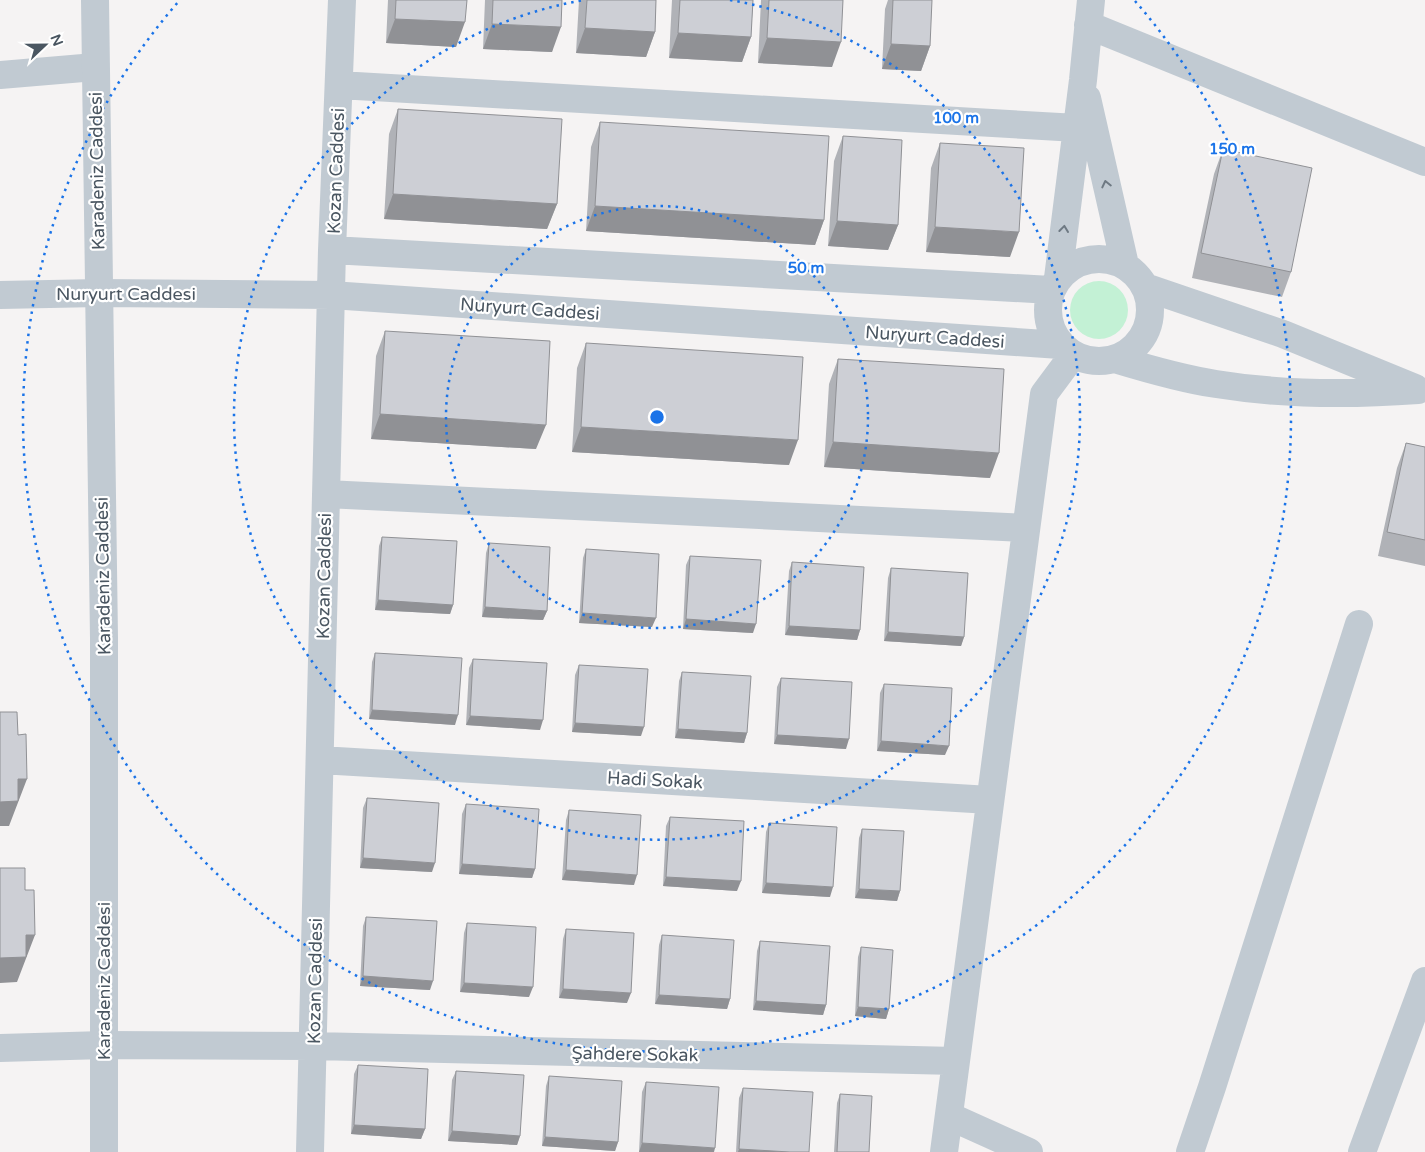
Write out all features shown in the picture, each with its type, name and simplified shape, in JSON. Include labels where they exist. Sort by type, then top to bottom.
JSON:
[{"type":"street","name":"Karadeniz Caddesi","points":[[95,0],[104,638],[104,1152]]},
{"type":"street","name":"Kozan Caddesi","points":[[310,1152],[332,250],[342,0]]},
{"type":"street","points":[[1055,284],[1069,268],[1082,261],[1096,258],[1111,260],[1124,265],[1136,274],[1145,286],[1149,300],[1150,315],[1146,330],[1139,342],[1128,352],[1115,359],[1101,362],[1086,360],[1066,350],[1053,333],[1048,319],[1047,304],[1055,284],[1077,128],[1089,13],[1425,162]]},
{"type":"street","points":[[0,75],[96,67]]},
{"type":"street","points":[[1083,80],[1124,265]]},
{"type":"street","points":[[339,85],[1077,128]]},
{"type":"street","points":[[332,250],[1055,284]]},
{"type":"street","points":[[1145,286],[1283,334],[1422,390]]},
{"type":"street","name":"Nuryurt Caddesi","points":[[0,295],[99,293],[331,295],[1066,350]]},
{"type":"street","points":[[944,1152],[1044,394],[1066,350]]},
{"type":"street","points":[[1115,359],[1164,373],[1214,384],[1264,391],[1315,394],[1367,394],[1422,390]]},
{"type":"street","points":[[326,494],[1026,528]]},
{"type":"street","points":[[1190,1152],[1359,624]]},
{"type":"street","name":"Hadi Sokak","points":[[320,760],[990,800]]},
{"type":"street","points":[[1362,1152],[1425,981]]},
{"type":"street","name":"Şahdere Sokak","points":[[0,1048],[104,1045],[314,1046],[956,1061]]},
{"type":"street","points":[[949,1116],[1030,1152]]},
{"type":"green space","points":[[1099,281],[1110,283],[1123,294],[1128,310],[1126,321],[1115,334],[1099,339],[1088,337],[1075,326],[1070,310],[1072,299],[1083,286]]},
{"type":"building","points":[[396,0],[467,0],[465,22],[395,19]]},
{"type":"building","points":[[493,0],[562,0],[561,27],[492,24]]},
{"type":"building","points":[[587,0],[656,0],[655,32],[585,28]]},
{"type":"building","points":[[680,0],[753,0],[751,37],[678,33]]},
{"type":"building","points":[[769,0],[843,0],[841,42],[767,38]]},
{"type":"building","points":[[893,0],[932,0],[930,46],[891,44]]},
{"type":"building","points":[[398,109],[562,119],[557,204],[393,194]]},
{"type":"building","points":[[600,122],[829,136],[824,220],[595,206]]},
{"type":"building","points":[[843,136],[902,140],[898,225],[837,221]]},
{"type":"building","points":[[940,143],[1024,148],[1019,232],[935,227]]},
{"type":"building","points":[[1223,149],[1312,168],[1291,272],[1201,253]]},
{"type":"building","points":[[385,331],[550,341],[546,425],[380,414]]},
{"type":"building","points":[[586,343],[803,357],[798,440],[581,427]]},
{"type":"building","points":[[838,359],[1004,369],[999,453],[833,442]]},
{"type":"building","points":[[1406,443],[1425,447],[1425,540],[1387,532]]},
{"type":"building","points":[[382,537],[457,541],[453,605],[378,600]]},
{"type":"building","points":[[489,543],[550,547],[547,611],[485,607]]},
{"type":"building","points":[[586,549],[659,554],[656,618],[582,613]]},
{"type":"building","points":[[690,556],[761,560],[756,624],[686,619]]},
{"type":"building","points":[[792,562],[864,567],[860,630],[789,626]]},
{"type":"building","points":[[891,568],[968,573],[964,637],[888,632]]},
{"type":"building","points":[[375,653],[462,658],[458,715],[372,710]]},
{"type":"building","points":[[473,659],[547,663],[543,720],[470,716]]},
{"type":"building","points":[[579,665],[648,669],[644,727],[575,723]]},
{"type":"building","points":[[682,672],[751,676],[747,733],[678,729]]},
{"type":"building","points":[[781,678],[852,682],[849,739],[777,735]]},
{"type":"building","points":[[884,684],[952,688],[949,746],[881,741]]},
{"type":"building","points":[[0,712],[17,712],[18,735],[26,734],[27,779],[18,779],[18,801],[0,802]]},
{"type":"building","points":[[367,798],[439,803],[435,863],[363,858]]},
{"type":"building","points":[[466,804],[539,809],[535,869],[462,864]]},
{"type":"building","points":[[569,810],[641,815],[637,875],[566,870]]},
{"type":"building","points":[[670,817],[744,821],[741,881],[666,877]]},
{"type":"building","points":[[769,823],[837,827],[833,887],[766,883]]},
{"type":"building","points":[[862,829],[904,831],[900,891],[859,889]]},
{"type":"building","points":[[0,868],[25,868],[25,890],[34,890],[35,935],[26,935],[26,957],[0,958]]},
{"type":"building","points":[[366,917],[437,921],[433,981],[363,976]]},
{"type":"building","points":[[467,923],[536,927],[533,987],[464,983]]},
{"type":"building","points":[[566,929],[634,933],[631,993],[563,989]]},
{"type":"building","points":[[662,935],[734,940],[730,999],[659,995]]},
{"type":"building","points":[[760,941],[830,946],[826,1005],[756,1001]]},
{"type":"building","points":[[861,947],[893,950],[889,1009],[858,1007]]},
{"type":"building","points":[[358,1065],[428,1069],[425,1129],[354,1125]]},
{"type":"building","points":[[456,1071],[524,1075],[520,1136],[452,1131]]},
{"type":"building","points":[[549,1076],[622,1081],[618,1142],[545,1137]]},
{"type":"building","points":[[646,1082],[719,1087],[715,1148],[642,1143]]},
{"type":"building","points":[[743,1088],[813,1092],[809,1152],[739,1149]]},
{"type":"building","points":[[840,1094],[872,1096],[869,1152],[837,1152]]}]
